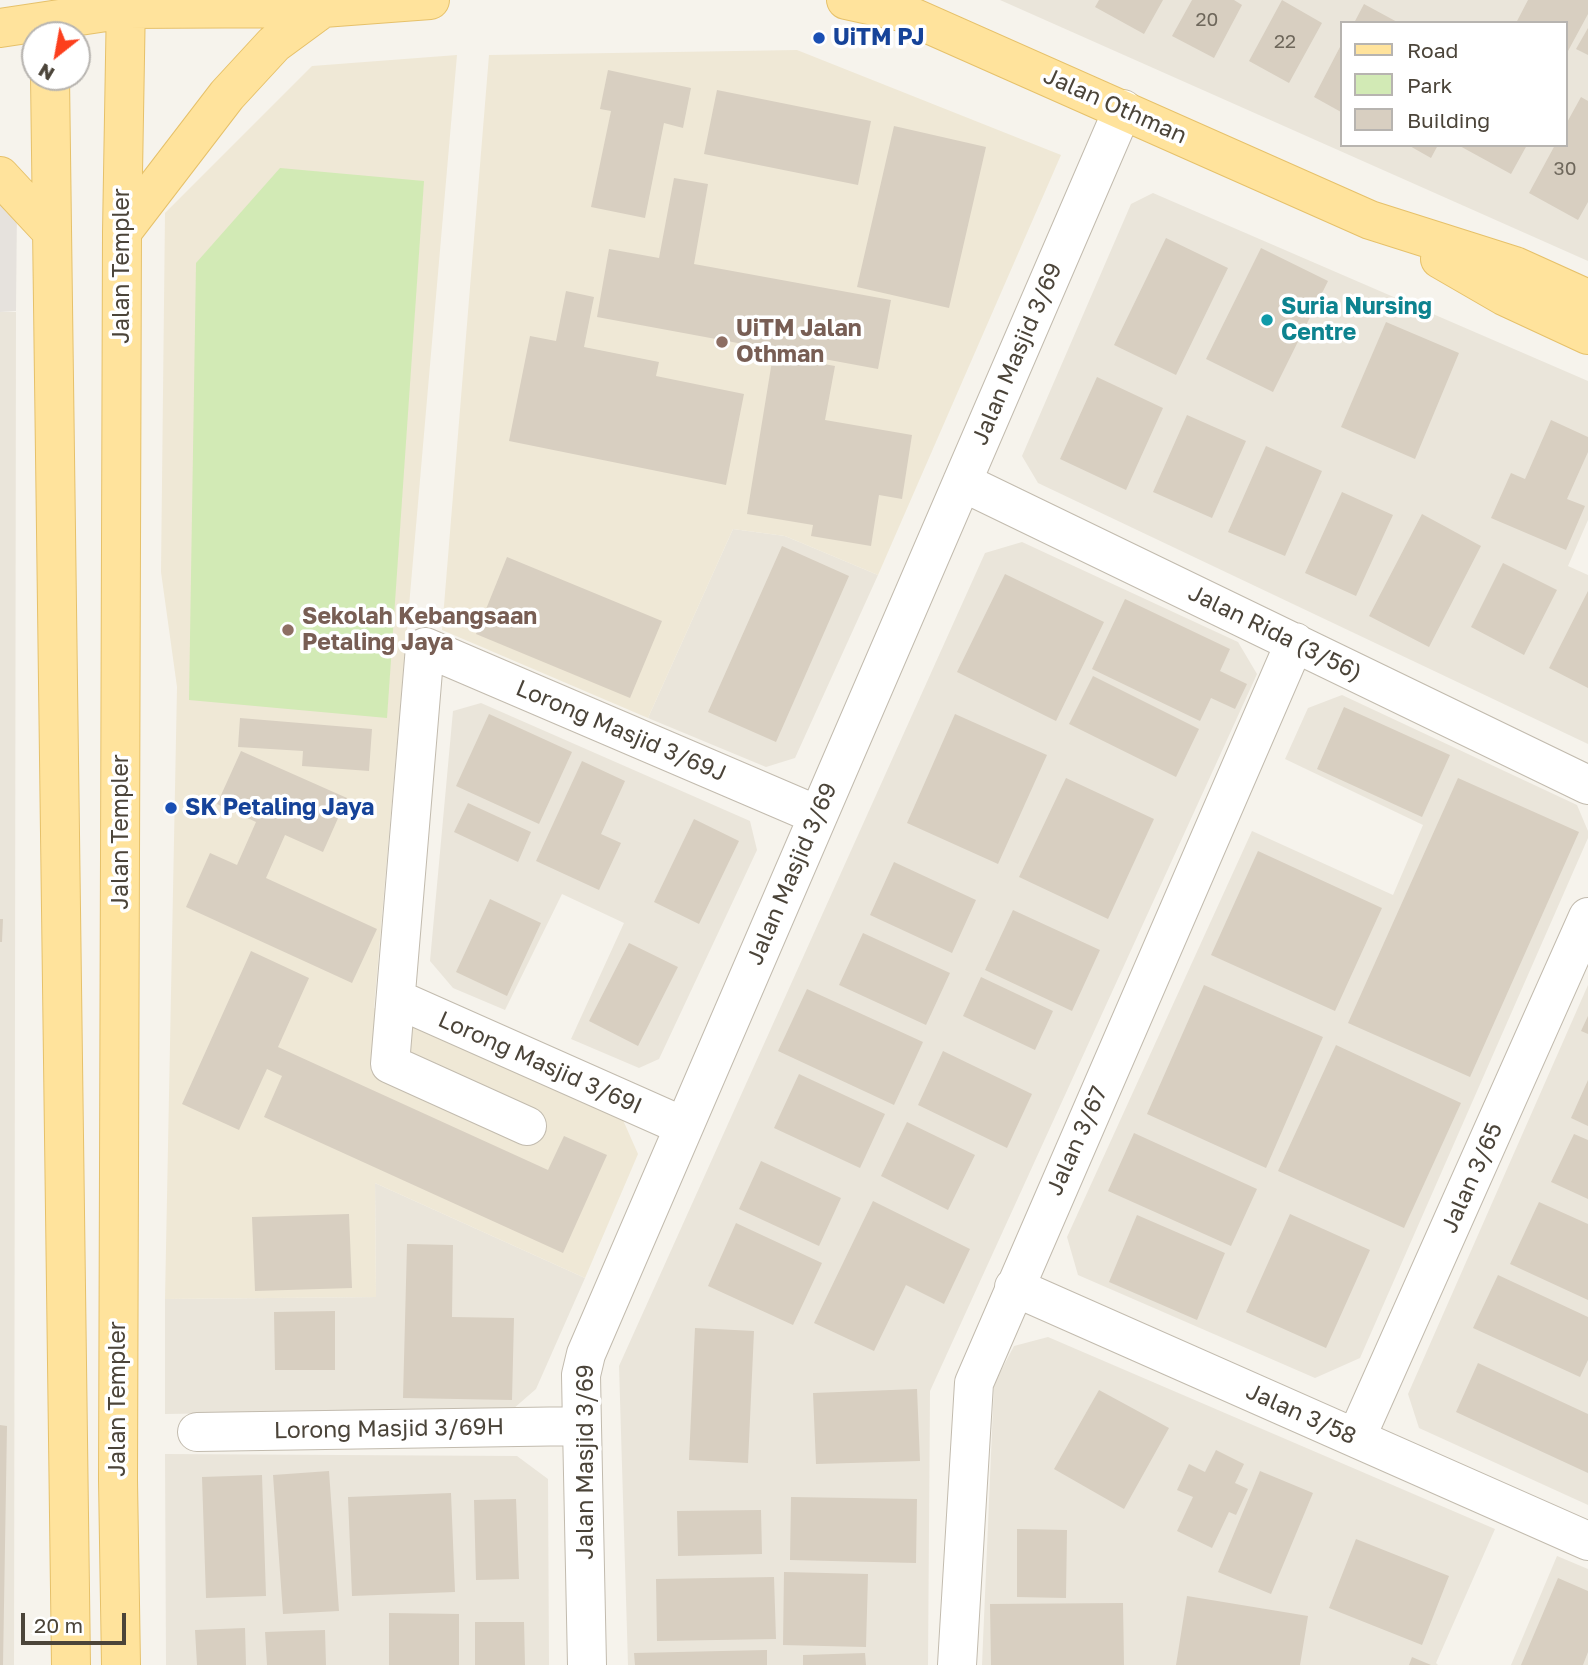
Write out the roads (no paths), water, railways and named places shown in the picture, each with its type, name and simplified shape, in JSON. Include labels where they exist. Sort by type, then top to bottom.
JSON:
[{"type":"main road","points":[[0,28],[126,4],[323,8],[430,0]]},
{"type":"main road","name":"Jalan Othman","points":[[846,0],[901,12],[1381,224],[1515,267],[1588,299]]},
{"type":"main road","name":"Jalan Templer","points":[[121,1665],[118,1466],[122,232],[126,4]]},
{"type":"main road","points":[[122,232],[227,95],[274,44],[323,8]]},
{"type":"main road","points":[[50,91],[71,1665]]},
{"type":"main road","points":[[0,176],[52,232]]},
{"type":"main road","name":"Jalan Othman","points":[[1381,224],[1504,296],[1588,335]]},
{"type":"street","name":"Jalan Masjid 3/69","points":[[587,1665],[582,1426],[582,1375],[586,1354],[1123,109]]},
{"type":"street","name":"Jalan Rida (3/56)","points":[[962,482],[1588,785]]},
{"type":"street","name":"Jalan 3/67","points":[[957,1665],[974,1383],[1295,642]]},
{"type":"street","name":"Lorong Masjid 3/69J","points":[[397,999],[425,647],[817,815]]},
{"type":"street","name":"Jalan 3/65","points":[[1356,1438],[1588,917]]},
{"type":"street","points":[[397,999],[390,1064],[527,1126]]},
{"type":"street","name":"Lorong Masjid 3/69I","points":[[397,999],[683,1126]]},
{"type":"street","name":"Jalan 3/58","points":[[1014,1286],[1588,1541]]},
{"type":"street","name":"Lorong Masjid 3/69H","points":[[197,1432],[582,1426]]},
{"type":"place","name":"UiTM PJ","points":[[819,38]]},
{"type":"place","name":"Suria Nursing Centre","points":[[1267,320]]},
{"type":"place","name":"UiTM Jalan Othman","points":[[722,342]]},
{"type":"place","name":"Sekolah Kebangsaan Petaling Jaya","points":[[288,630]]},
{"type":"place","name":"SK Petaling Jaya","points":[[171,808]]}]
